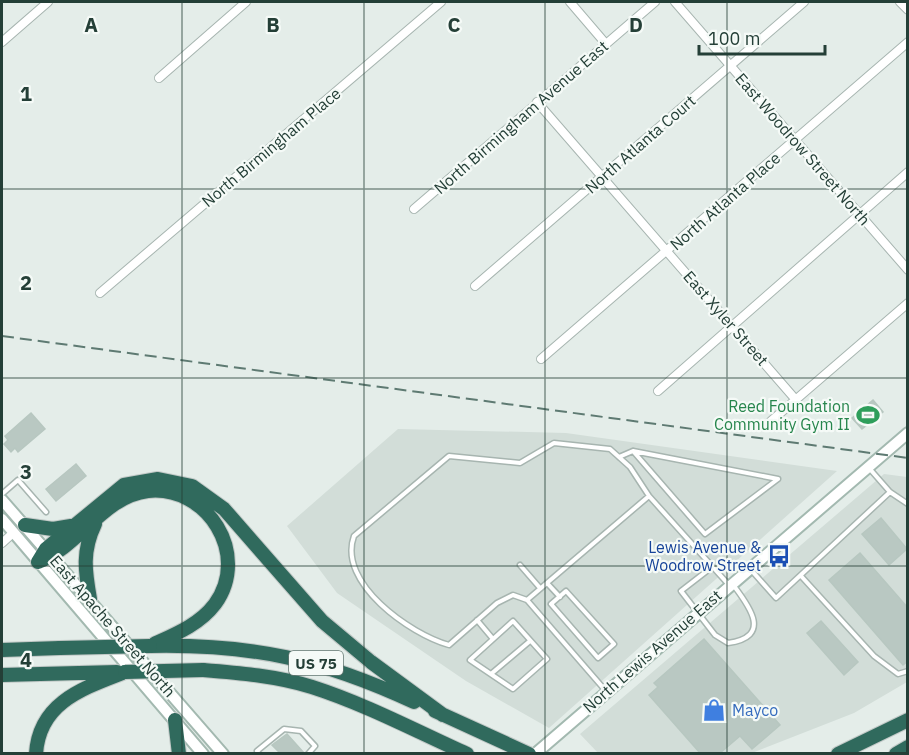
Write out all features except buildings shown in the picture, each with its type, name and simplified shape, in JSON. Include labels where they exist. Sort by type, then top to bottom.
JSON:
[{"type":"highway","points":[[50,553],[73,526],[111,494],[131,483],[164,479],[184,483],[200,490],[224,510],[322,621],[370,662],[443,715]]},
{"type":"highway","points":[[38,562],[121,500],[138,493],[156,491],[185,497],[205,510],[215,522],[227,553],[223,588],[209,611],[178,640]]},
{"type":"highway","points":[[90,599],[84,557],[88,539],[97,519]]},
{"type":"highway","points":[[25,525],[53,529],[73,526]]},
{"type":"highway","name":"US 75","points":[[2,650],[150,646],[178,640],[246,649],[313,662],[366,681],[529,753]]},
{"type":"highway","name":"US 75","points":[[2,675],[87,679],[125,672],[203,670],[258,675],[310,686],[372,710],[467,753]]},
{"type":"highway","points":[[36,753],[39,732],[53,709],[87,679]]},
{"type":"highway","points":[[175,720],[179,753]]},
{"type":"highway","points":[[838,753],[908,720]]},
{"type":"highway","points":[[897,753],[908,747]]},
{"type":"main road","name":"North Lewis Avenue East","points":[[535,753],[908,433]]},
{"type":"main road","name":"East Apache Street North","points":[[2,500],[223,753]]},
{"type":"main road","name":"East Apache Street North","points":[[2,519],[203,753]]},
{"type":"street","points":[[2,42],[48,2]]},
{"type":"street","points":[[159,78],[246,2]]},
{"type":"street","name":"North Birmingham Place","points":[[100,292],[441,2]]},
{"type":"street","points":[[570,2],[606,44]]},
{"type":"street","name":"North Birmingham Avenue East","points":[[414,209],[655,2]]},
{"type":"street","name":"East Woodrow Street North","points":[[675,2],[908,270]]},
{"type":"street","name":"North Atlanta Court","points":[[476,286],[804,2]]},
{"type":"street","points":[[900,2],[908,10]]},
{"type":"street","name":"North Atlanta Place","points":[[542,359],[908,42]]},
{"type":"street","name":"East Xyler Street","points":[[537,102],[603,175],[796,400]]},
{"type":"street","points":[[658,391],[908,172]]},
{"type":"street","points":[[771,421],[908,303]]},
{"type":"street","points":[[2,543],[13,533]]},
{"type":"lane","points":[[605,691],[527,600],[513,595],[497,603],[449,645],[411,627],[384,607],[357,578],[350,547],[354,536],[449,456],[519,463],[554,443],[610,449],[630,467],[649,496],[730,584],[754,614],[752,630],[745,637],[728,643],[715,635],[696,614],[681,591],[712,567]]},
{"type":"lane","points":[[619,457],[633,451],[778,479],[705,534],[633,451]]},
{"type":"lane","points":[[868,467],[890,492],[908,504]]},
{"type":"lane","points":[[2,494],[18,480],[46,512]]},
{"type":"lane","points":[[750,568],[776,598],[890,492]]},
{"type":"lane","points":[[527,600],[649,496]]},
{"type":"lane","points":[[520,565],[540,588]]},
{"type":"lane","points":[[801,576],[886,667],[898,674],[908,671]]},
{"type":"lane","points":[[547,583],[560,597]]},
{"type":"lane","points":[[566,591],[614,644],[598,658],[551,604],[560,597],[566,591]]},
{"type":"lane","points":[[477,620],[493,639]]},
{"type":"lane","points":[[513,621],[530,641],[547,659],[513,689],[470,660],[513,621]]},
{"type":"lane","points":[[491,674],[530,641]]},
{"type":"lane","points":[[259,753],[257,751],[284,729],[301,731],[315,747],[308,753]]},
{"type":"shaded area","points":[[398,429],[566,433],[837,471],[549,728],[466,681],[337,593],[287,526]]},
{"type":"shaded area","points":[[884,474],[907,477],[907,682],[854,713],[752,753],[598,753],[580,734]]},
{"type":"railway","points":[[2,336],[908,458]]},
{"type":"place","name":"Reed Foundation Community Gym II","points":[[868,415]]},
{"type":"place","name":"Lewis Avenue & Woodrow Street","points":[[779,556]]},
{"type":"place","name":"Mayco","points":[[714,710]]}]
